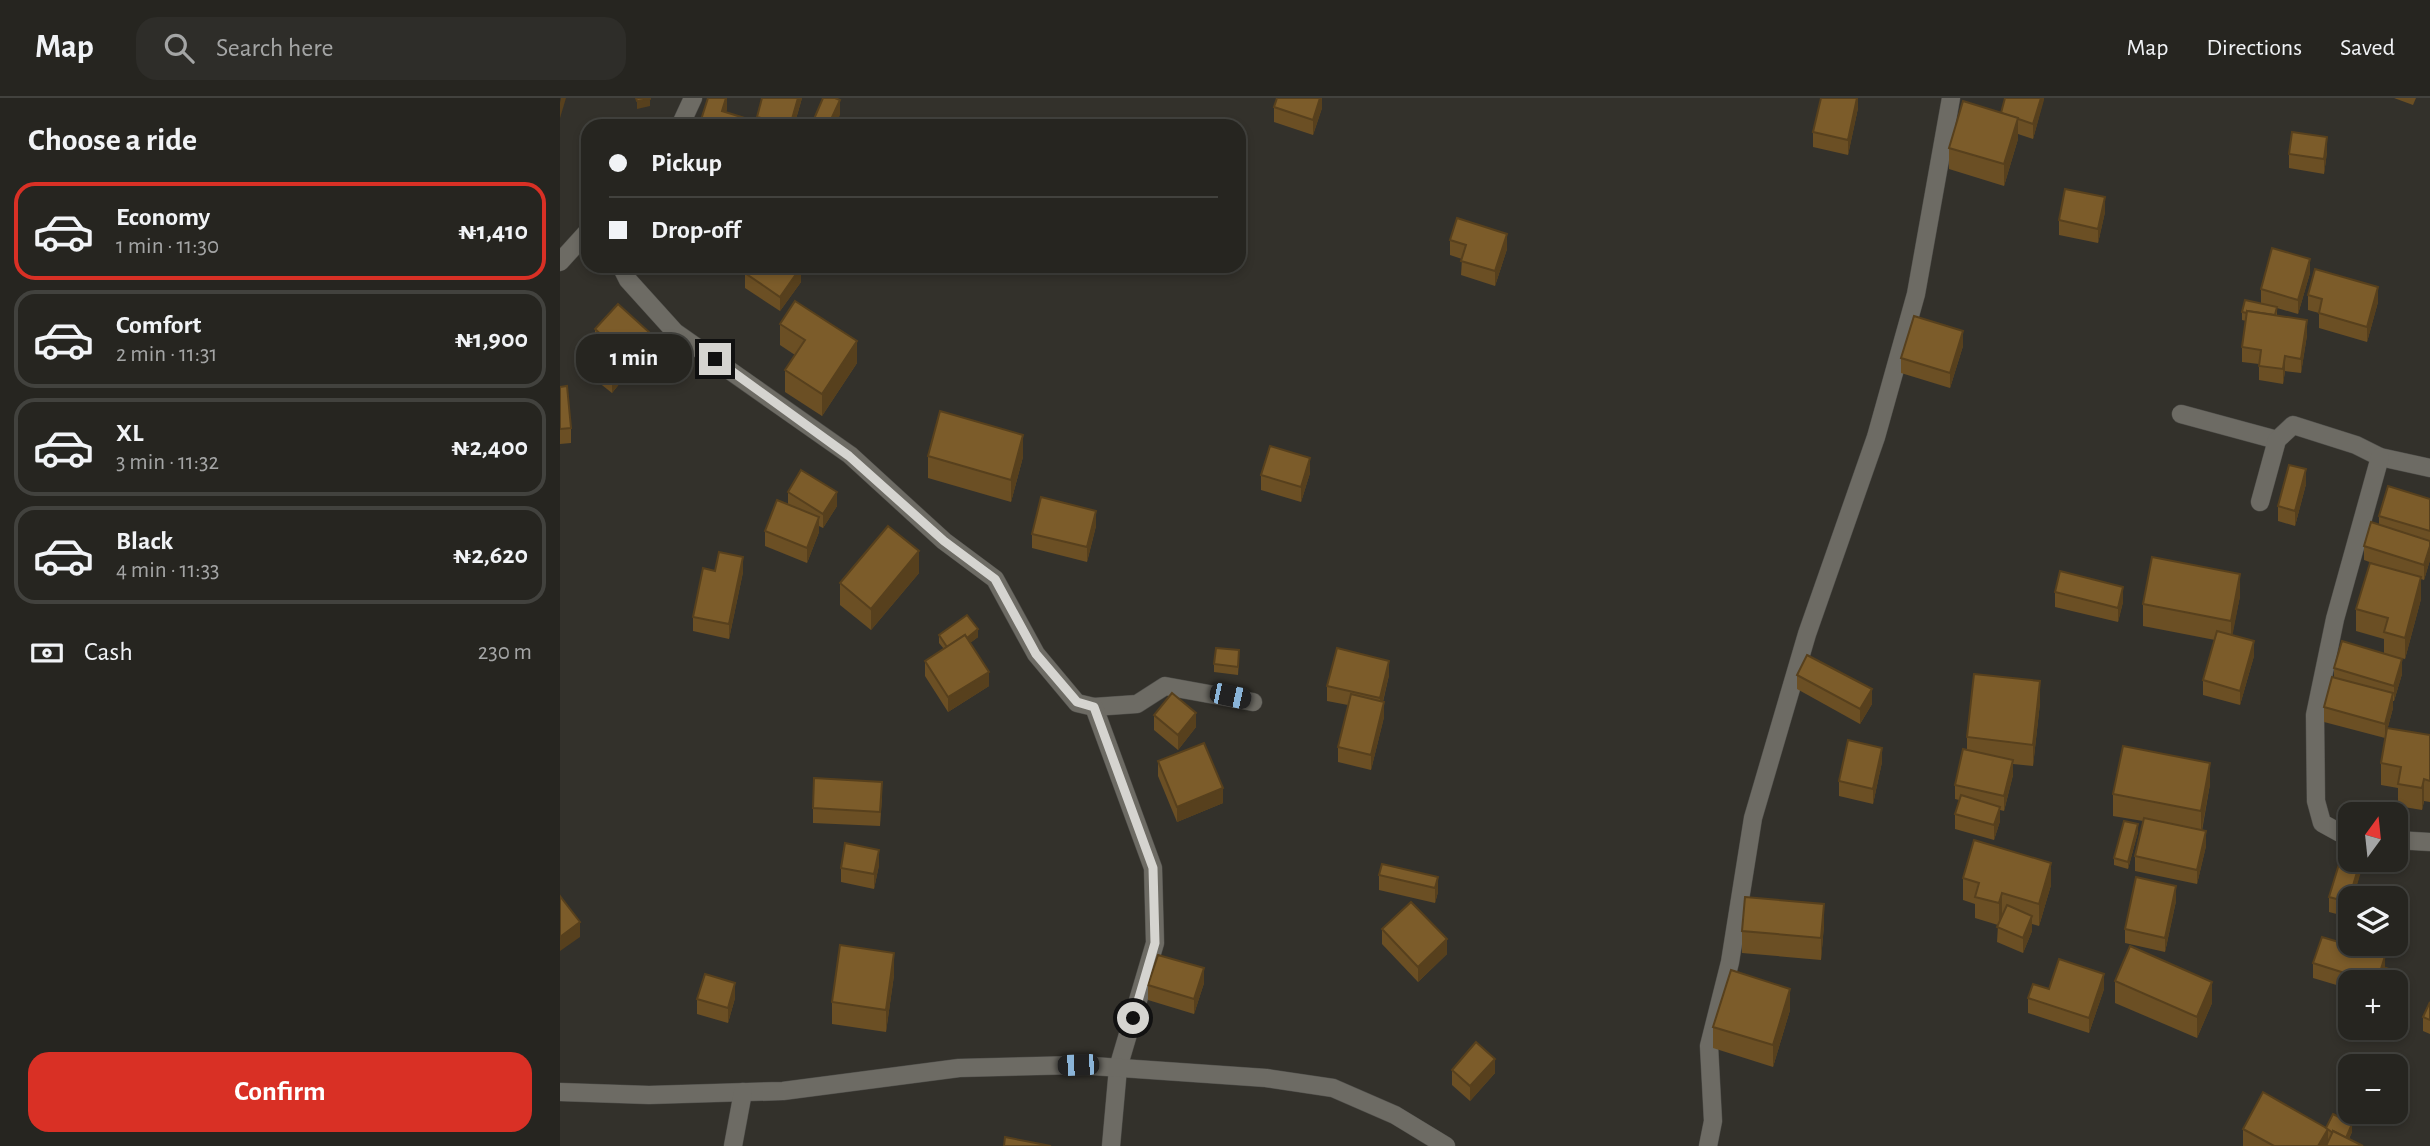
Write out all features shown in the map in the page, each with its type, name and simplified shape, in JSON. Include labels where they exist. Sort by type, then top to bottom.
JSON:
[{"type":"street","points":[[683,119],[692,98]]},
{"type":"street","points":[[1708,1146],[1713,1121],[1709,1046],[1730,962],[1753,818],[1808,634],[1876,437],[1916,294],[1951,98]]},
{"type":"street","points":[[560,262],[581,239]]},
{"type":"street","points":[[624,273],[675,332],[849,456],[944,541],[995,579],[1036,654],[1077,702],[1094,707],[1137,704],[1165,686],[1253,702]]},
{"type":"street","points":[[2181,414],[2277,440]]},
{"type":"street","points":[[2260,502],[2277,440],[2293,425],[2356,445],[2380,457],[2430,468]]},
{"type":"street","points":[[2338,832],[2322,823],[2316,801],[2315,715],[2334,620],[2380,457]]},
{"type":"street","points":[[1094,707],[1153,868],[1155,943],[1118,1068],[1111,1146]]},
{"type":"street","points":[[2408,840],[2430,842]]},
{"type":"street","points":[[560,1092],[649,1095],[783,1091],[958,1068],[1078,1065],[1266,1078],[1333,1088],[1395,1115],[1446,1146]]},
{"type":"street","points":[[733,1146],[743,1092]]},
{"type":"building","points":[[708,98],[726,98],[722,111],[748,119],[701,119]]},
{"type":"building","points":[[762,98],[798,98],[792,119],[757,117]]},
{"type":"building","points":[[823,98],[840,100],[831,119],[814,119]]},
{"type":"building","points":[[1277,98],[1320,98],[1313,120],[1274,107]]},
{"type":"building","points":[[1821,98],[1857,98],[1848,140],[1813,132]]},
{"type":"building","points":[[2005,98],[2041,98],[2033,124],[2001,113]]},
{"type":"building","points":[[1963,101],[2018,118],[2004,164],[1949,148]]},
{"type":"building","points":[[2292,132],[2327,137],[2324,159],[2289,154]]},
{"type":"building","points":[[2065,189],[2105,197],[2098,229],[2059,220]]},
{"type":"building","points":[[1457,218],[1507,234],[1495,271],[1461,261],[1466,245],[1450,240]]},
{"type":"building","points":[[2272,248],[2310,259],[2298,300],[2261,289]]},
{"type":"building","points":[[2315,269],[2378,287],[2367,327],[2319,313],[2322,299],[2308,295]]},
{"type":"building","points":[[745,273],[797,273],[780,297]]},
{"type":"building","points":[[2245,300],[2277,307],[2275,315],[2242,312]]},
{"type":"building","points":[[795,301],[857,341],[822,394],[785,370],[805,340],[780,324]]},
{"type":"building","points":[[618,304],[650,333],[627,358],[595,329]]},
{"type":"building","points":[[2247,311],[2307,320],[2301,359],[2285,356],[2283,369],[2259,366],[2261,350],[2242,347]]},
{"type":"building","points":[[1914,316],[1963,331],[1950,373],[1901,358]]},
{"type":"building","points":[[595,341],[624,364],[612,378],[583,356]]},
{"type":"building","points":[[567,386],[571,428],[560,429],[560,387]]},
{"type":"building","points":[[940,411],[1023,435],[1011,480],[928,456]]},
{"type":"building","points":[[1270,446],[1310,458],[1301,487],[1261,475]]},
{"type":"building","points":[[2289,465],[2306,469],[2295,511],[2278,506]]},
{"type":"building","points":[[801,470],[837,492],[823,514],[788,492]]},
{"type":"building","points":[[2388,486],[2430,499],[2430,531],[2379,516]]},
{"type":"building","points":[[1041,497],[1096,511],[1087,547],[1032,534]]},
{"type":"building","points":[[777,500],[819,517],[807,548],[765,531]]},
{"type":"building","points":[[2371,522],[2430,541],[2424,565],[2364,546]]},
{"type":"building","points":[[888,526],[919,551],[871,609],[840,583]]},
{"type":"building","points":[[719,552],[743,557],[729,624],[693,617],[703,568],[715,571]]},
{"type":"building","points":[[2152,557],[2240,574],[2231,621],[2143,604]]},
{"type":"building","points":[[2370,563],[2421,577],[2405,638],[2384,632],[2388,618],[2356,609]]},
{"type":"building","points":[[2060,571],[2123,587],[2118,608],[2055,592]]},
{"type":"building","points":[[967,615],[978,629],[967,638],[965,635],[947,647],[939,635]]},
{"type":"building","points":[[2217,631],[2254,641],[2240,691],[2203,680]]},
{"type":"building","points":[[965,635],[989,672],[948,697],[925,661]]},
{"type":"building","points":[[2342,641],[2402,659],[2394,686],[2334,668]]},
{"type":"building","points":[[1216,648],[1239,650],[1238,667],[1214,664]]},
{"type":"building","points":[[1337,648],[1389,661],[1380,698],[1327,686]]},
{"type":"building","points":[[1807,655],[1872,689],[1860,709],[1797,675]]},
{"type":"building","points":[[1974,674],[2040,681],[2033,745],[1967,737]]},
{"type":"building","points":[[2332,677],[2393,693],[2385,724],[2324,707]]},
{"type":"building","points":[[1172,693],[1196,713],[1178,735],[1154,715]]},
{"type":"building","points":[[1351,694],[1384,702],[1371,755],[1338,747]]},
{"type":"building","points":[[2387,728],[2430,735],[2430,781],[2424,779],[2422,788],[2398,784],[2401,767],[2381,763]]},
{"type":"building","points":[[1848,740],[1882,748],[1873,789],[1839,781]]},
{"type":"building","points":[[1204,743],[1223,788],[1177,807],[1158,761]]},
{"type":"building","points":[[2123,746],[2210,763],[2201,811],[2113,794]]},
{"type":"building","points":[[1963,749],[2013,760],[2004,796],[1955,785]]},
{"type":"building","points":[[814,778],[882,782],[880,812],[813,808]]},
{"type":"building","points":[[1961,795],[2000,807],[1994,825],[1955,814]]},
{"type":"building","points":[[2144,818],[2206,831],[2197,870],[2135,856]]},
{"type":"building","points":[[2124,821],[2138,824],[2128,862],[2114,858]]},
{"type":"building","points":[[1974,840],[2051,863],[2039,904],[2002,893],[1999,903],[1975,897],[1979,883],[1963,878]]},
{"type":"building","points":[[845,843],[879,850],[874,874],[841,868]]},
{"type":"building","points":[[1382,864],[1438,877],[1435,888],[1379,875]]},
{"type":"building","points":[[2338,867],[2338,872],[2357,872],[2353,886],[2338,886],[2338,899],[2329,897]]},
{"type":"building","points":[[2136,877],[2176,886],[2165,938],[2125,929]]},
{"type":"building","points":[[560,896],[580,922],[560,937]]},
{"type":"building","points":[[1745,897],[1824,904],[1821,938],[1742,931]]},
{"type":"building","points":[[1411,902],[1447,939],[1418,967],[1382,929]]},
{"type":"building","points":[[2007,905],[2032,916],[2023,938],[1997,927]]},
{"type":"building","points":[[2322,937],[2338,942],[2338,956],[2385,956],[2381,970],[2338,971],[2313,963]]},
{"type":"building","points":[[840,945],[894,953],[886,1010],[832,1002]]},
{"type":"building","points":[[2130,946],[2212,982],[2197,1017],[2115,981]]},
{"type":"building","points":[[1158,955],[1204,968],[1194,999],[1148,985]]},
{"type":"building","points":[[2059,959],[2104,974],[2089,1018],[2028,998],[2033,984],[2049,989]]},
{"type":"building","points":[[1731,970],[1790,989],[1773,1045],[1713,1027]]},
{"type":"building","points":[[705,974],[735,983],[728,1008],[697,999]]},
{"type":"building","points":[[2430,1002],[2430,1020],[2423,1017]]},
{"type":"building","points":[[1476,1042],[1495,1059],[1470,1086],[1452,1070]]},
{"type":"building","points":[[2263,1092],[2328,1129],[2318,1146],[2274,1146],[2243,1129]]},
{"type":"building","points":[[2333,1114],[2338,1117],[2338,1124],[2352,1124],[2346,1138],[2326,1128]]},
{"type":"building","points":[[2333,1131],[2363,1146],[2326,1146]]},
{"type":"building","points":[[1005,1137],[1051,1146],[1004,1146]]},
{"type":"route","points":[[715,359],[849,456],[944,541],[995,579],[1036,654],[1077,702],[1094,707],[1153,868],[1155,943],[1133,1018]]}]
